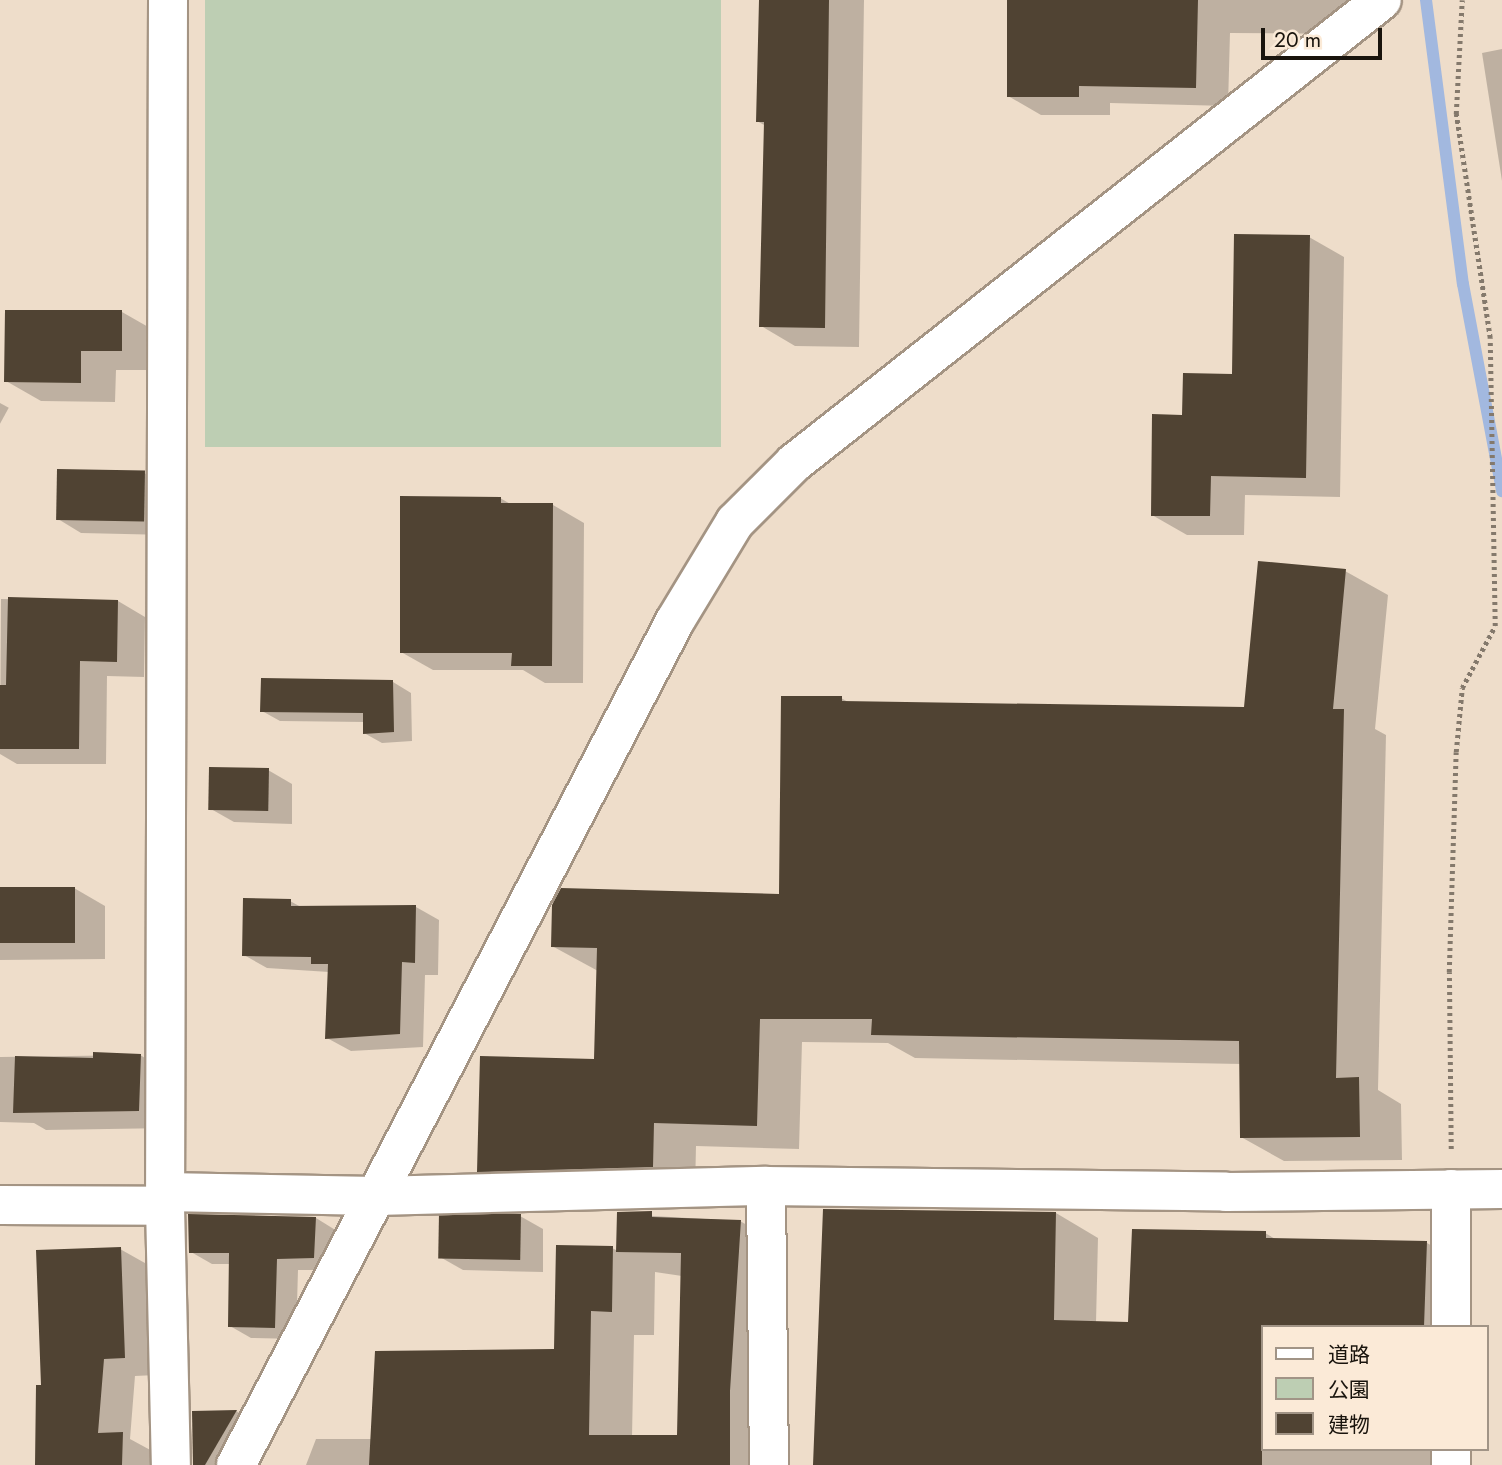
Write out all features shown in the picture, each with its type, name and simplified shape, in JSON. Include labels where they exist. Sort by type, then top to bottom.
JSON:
[{"type":"street","points":[[168,0],[165,1199],[171,1465]]},
{"type":"street","points":[[236,1465],[675,621],[735,522],[794,463],[1382,0]]},
{"type":"street","points":[[0,1205],[766,1186],[1226,1192],[1502,1189]]},
{"type":"street","points":[[766,1186],[769,1465]]},
{"type":"street","points":[[1451,1189],[1451,1325]]},
{"type":"path","points":[[1451,1189],[1449,972],[1456,752],[1462,688],[1495,626],[1490,338],[1456,114],[1461,0]]},
{"type":"green space","points":[[205,0],[721,0],[721,447],[205,447]]},
{"type":"building","points":[[759,0],[829,0],[825,328],[759,327],[764,122],[756,122]]},
{"type":"building","points":[[1007,0],[1198,0],[1196,88],[1079,86],[1079,97],[1007,97]]},
{"type":"building","points":[[1234,234],[1310,235],[1306,478],[1211,476],[1210,516],[1151,516],[1152,414],[1182,415],[1183,373],[1232,374]]},
{"type":"building","points":[[5,310],[122,310],[122,351],[81,351],[81,383],[4,382]]},
{"type":"building","points":[[57,469],[145,471],[144,522],[56,520]]},
{"type":"building","points":[[400,496],[501,497],[501,503],[553,503],[552,666],[511,666],[512,653],[400,653]]},
{"type":"building","points":[[1258,561],[1346,569],[1333,709],[1344,709],[1336,1078],[1359,1077],[1360,1137],[1240,1138],[1239,1041],[871,1035],[872,1019],[760,1019],[757,1126],[654,1123],[653,1167],[477,1172],[480,1056],[594,1059],[597,948],[551,947],[552,905],[561,888],[779,894],[781,696],[842,696],[842,701],[1244,707]]},
{"type":"building","points":[[8,597],[118,600],[117,662],[80,661],[79,749],[0,749],[0,685],[6,685]]},
{"type":"building","points":[[261,678],[393,680],[394,732],[363,734],[363,713],[260,712]]},
{"type":"building","points":[[209,767],[269,768],[268,811],[208,810]]},
{"type":"building","points":[[0,887],[75,887],[75,943],[0,943]]},
{"type":"building","points":[[243,898],[291,899],[291,906],[416,905],[415,963],[402,962],[400,1034],[325,1039],[328,964],[311,964],[311,957],[242,956]]},
{"type":"building","points":[[93,1052],[141,1054],[139,1111],[13,1113],[15,1056],[93,1058]]},
{"type":"building","points":[[823,1209],[1056,1212],[1054,1320],[1128,1322],[1132,1229],[1266,1231],[1266,1238],[1427,1241],[1424,1325],[1260,1325],[1262,1465],[813,1465]]},
{"type":"building","points":[[652,1211],[652,1217],[741,1220],[730,1391],[730,1465],[369,1465],[375,1351],[554,1349],[556,1245],[613,1246],[612,1312],[591,1311],[589,1435],[677,1435],[681,1253],[616,1252],[617,1212]]},
{"type":"building","points":[[439,1213],[521,1214],[520,1260],[438,1259]]},
{"type":"building","points":[[188,1214],[316,1217],[314,1258],[277,1259],[275,1328],[228,1327],[229,1253],[189,1253]]},
{"type":"building","points":[[121,1247],[125,1358],[104,1359],[98,1433],[123,1432],[122,1465],[35,1465],[36,1385],[41,1385],[36,1250]]},
{"type":"building","points":[[237,1410],[205,1465],[193,1465],[192,1411]]},
{"type":"waterway","points":[[1426,0],[1463,284],[1502,491]]}]
